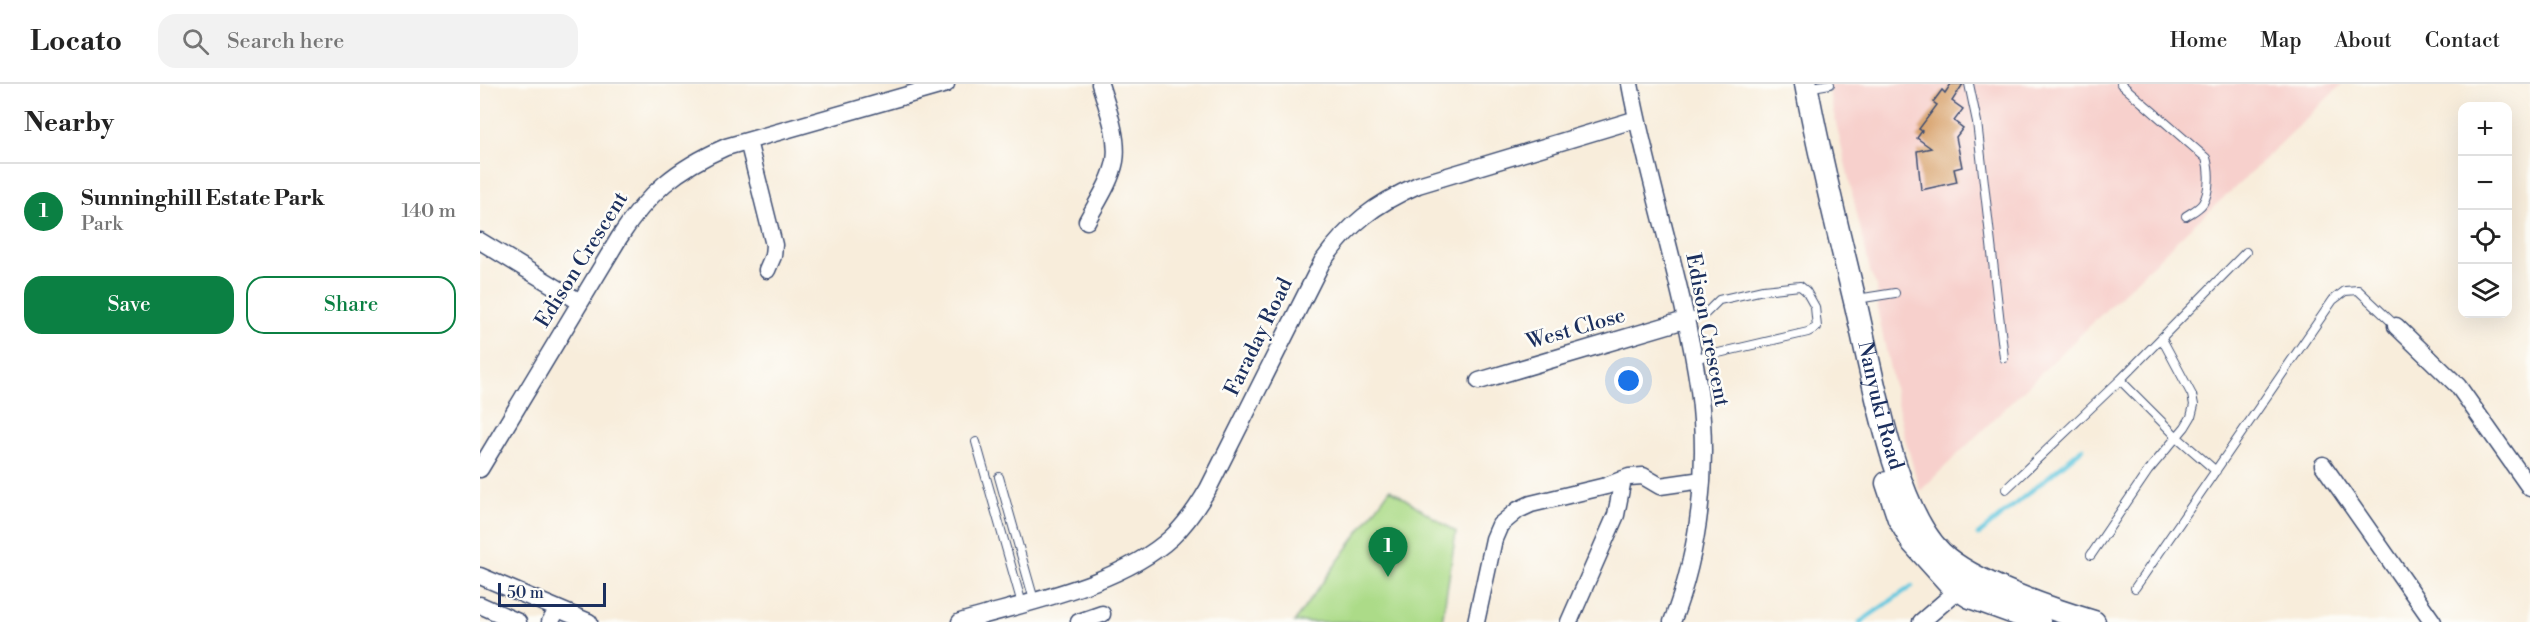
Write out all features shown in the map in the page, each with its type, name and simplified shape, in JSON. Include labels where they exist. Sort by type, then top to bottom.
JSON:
[{"type":"main road","name":"Nanyuki Road","points":[[1801,87],[1850,301],[1884,472],[1893,503],[1913,543],[1958,590],[2038,622]]},
{"type":"main road","name":"Nanyuki Road","points":[[1850,301],[1885,426],[1916,517],[1942,554],[1975,575],[2057,610],[2094,622]]},
{"type":"street","name":"Edison Crescent","points":[[480,469],[633,217],[662,183],[705,157],[748,141],[946,84]]},
{"type":"street","points":[[1087,220],[1115,161],[1115,143],[1100,84]]},
{"type":"street","name":"Edison Crescent","points":[[1630,84],[1699,390],[1703,445],[1702,480],[1689,566],[1672,622]]},
{"type":"street","name":"Faraday Road","points":[[960,622],[1113,574],[1154,551],[1182,526],[1195,510],[1221,466],[1322,262],[1357,220],[1397,194],[1418,185],[1637,119]]},
{"type":"street","points":[[748,141],[774,245],[773,256],[767,270]]},
{"type":"street","points":[[480,241],[580,302]]},
{"type":"street","name":"West Close","points":[[1479,381],[1685,320]]},
{"type":"street","points":[[2396,326],[2458,386],[2530,488]]},
{"type":"street","points":[[2323,465],[2433,622]]},
{"type":"street","points":[[1476,622],[1494,539],[1500,525],[1508,517],[1532,504],[1623,479],[1643,476],[1660,486],[1702,480]]},
{"type":"street","points":[[1569,622],[1616,515],[1623,479]]},
{"type":"street","points":[[1921,622],[1975,575]]},
{"type":"street","points":[[480,576],[554,615],[589,622]]},
{"type":"street","points":[[480,605],[518,622]]},
{"type":"street","points":[[1079,622],[1102,614]]},
{"type":"lane","points":[[1801,87],[1830,84]]},
{"type":"lane","points":[[1969,84],[1977,122],[2004,358]]},
{"type":"lane","points":[[2121,84],[2206,158],[2209,177],[2206,195],[2199,207],[2186,216]]},
{"type":"lane","points":[[2006,489],[2121,380],[2246,252]]},
{"type":"lane","points":[[1685,320],[1706,313],[1719,300],[1788,286],[1800,286],[1806,291],[1815,307],[1817,327],[1808,332],[1693,359]]},
{"type":"lane","points":[[2135,588],[2333,300],[2341,293],[2353,289],[2362,292],[2396,326]]},
{"type":"lane","points":[[1850,301],[1895,293]]},
{"type":"lane","points":[[2091,555],[2148,471],[2191,417],[2194,405],[2192,395],[2162,339]]},
{"type":"lane","points":[[2121,380],[2177,437],[2216,471]]},
{"type":"lane","points":[[976,442],[1028,602]]},
{"type":"lane","points":[[999,477],[1028,602]]},
{"type":"shaded area","points":[[1827,84],[2342,84],[2189,229],[1920,491],[1904,434],[1878,313],[1877,286],[1871,275]]},
{"type":"green space","points":[[1390,489],[1456,532],[1442,622],[1294,622]]},
{"type":"building","points":[[1951,84],[1963,84],[1952,101],[1963,109],[1954,121],[1963,128],[1956,137],[1962,167],[1954,169],[1957,182],[1921,190],[1917,151],[1931,148],[1917,138],[1922,131],[1919,129],[1937,105],[1933,102],[1942,90],[1945,93]]},
{"type":"waterway","points":[[1978,535],[2083,448]]},
{"type":"waterway","points":[[1860,622],[1912,586]]},
{"type":"place","name":"Sunninghill Estate Park","points":[[1388,577]]}]
